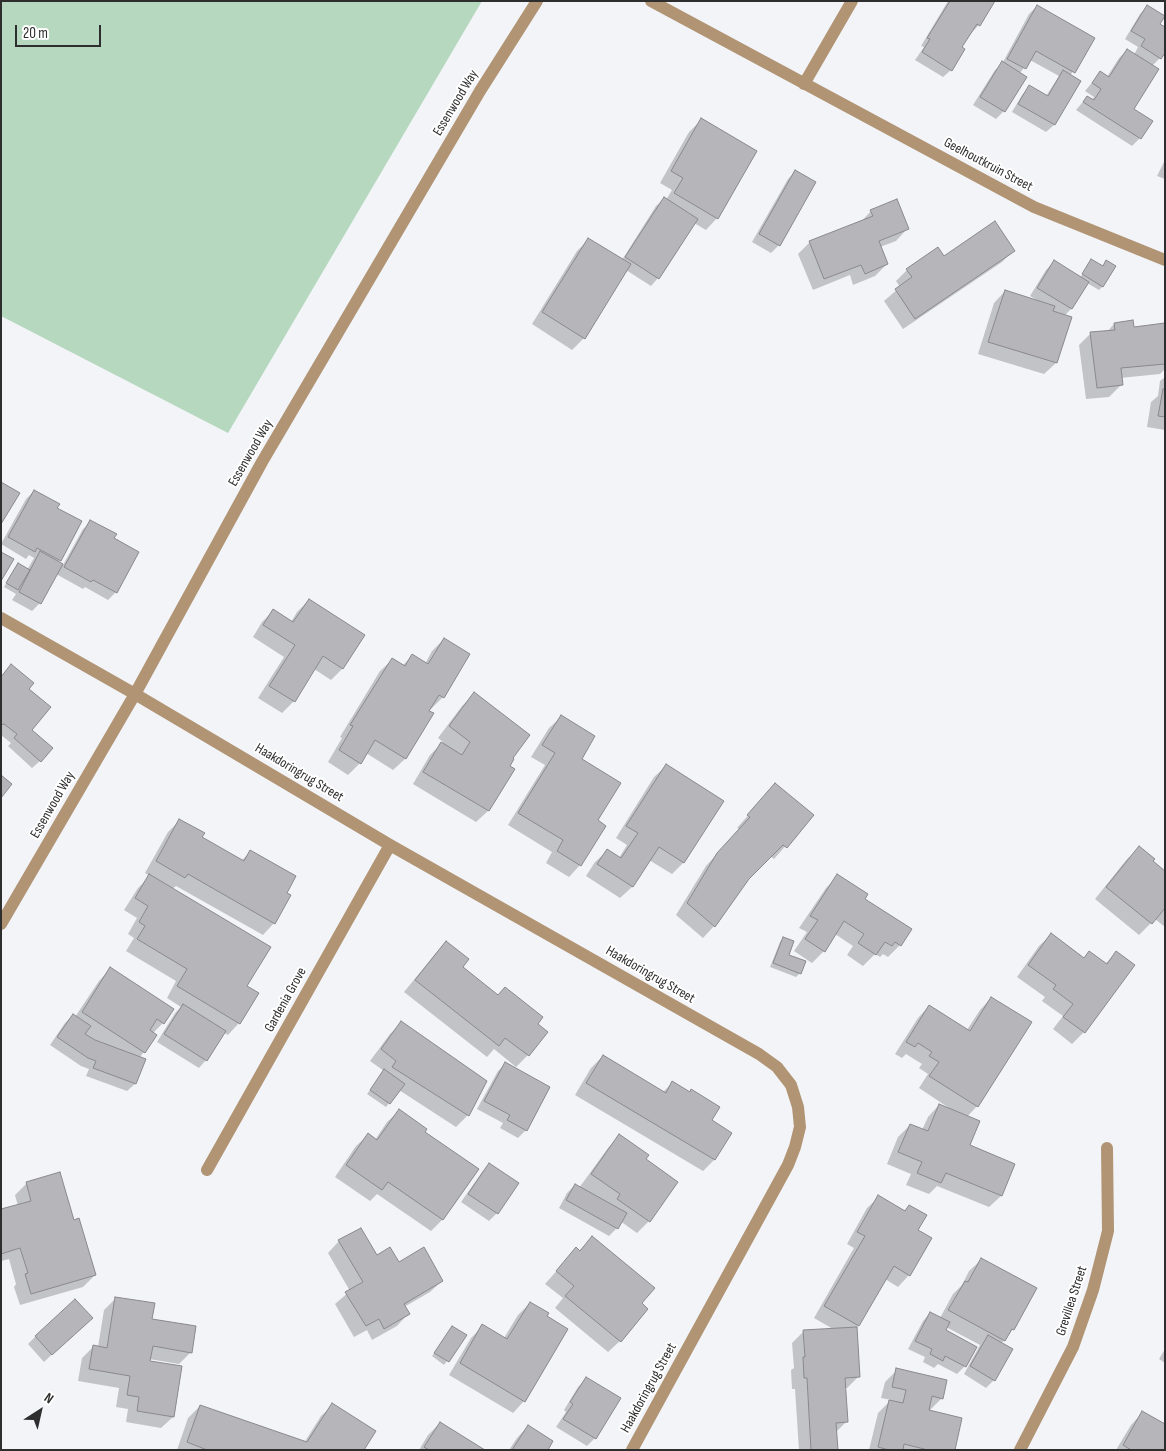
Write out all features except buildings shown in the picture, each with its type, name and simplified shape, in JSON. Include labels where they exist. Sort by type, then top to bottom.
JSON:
[{"type":"street","name":"Essenwood Way","points":[[2,920],[135,694],[262,462],[480,91],[537,1]]},
{"type":"street","name":"Geelhoutkruin Street","points":[[651,1],[1034,207],[1165,260]]},
{"type":"street","points":[[804,84],[852,1]]},
{"type":"street","name":"Haakdoringrug Street","points":[[1,618],[135,694],[390,845],[759,1054],[777,1067],[791,1085],[798,1107],[800,1127],[795,1148],[788,1165],[632,1450]]},
{"type":"street","name":"Gardenia Grove","points":[[207,1170],[390,845]]},
{"type":"street","name":"Grevillea Street","points":[[1020,1450],[1073,1347],[1093,1290],[1108,1230],[1107,1148]]},
{"type":"green space","points":[[1,1],[482,1],[228,433],[1,316]]}]
